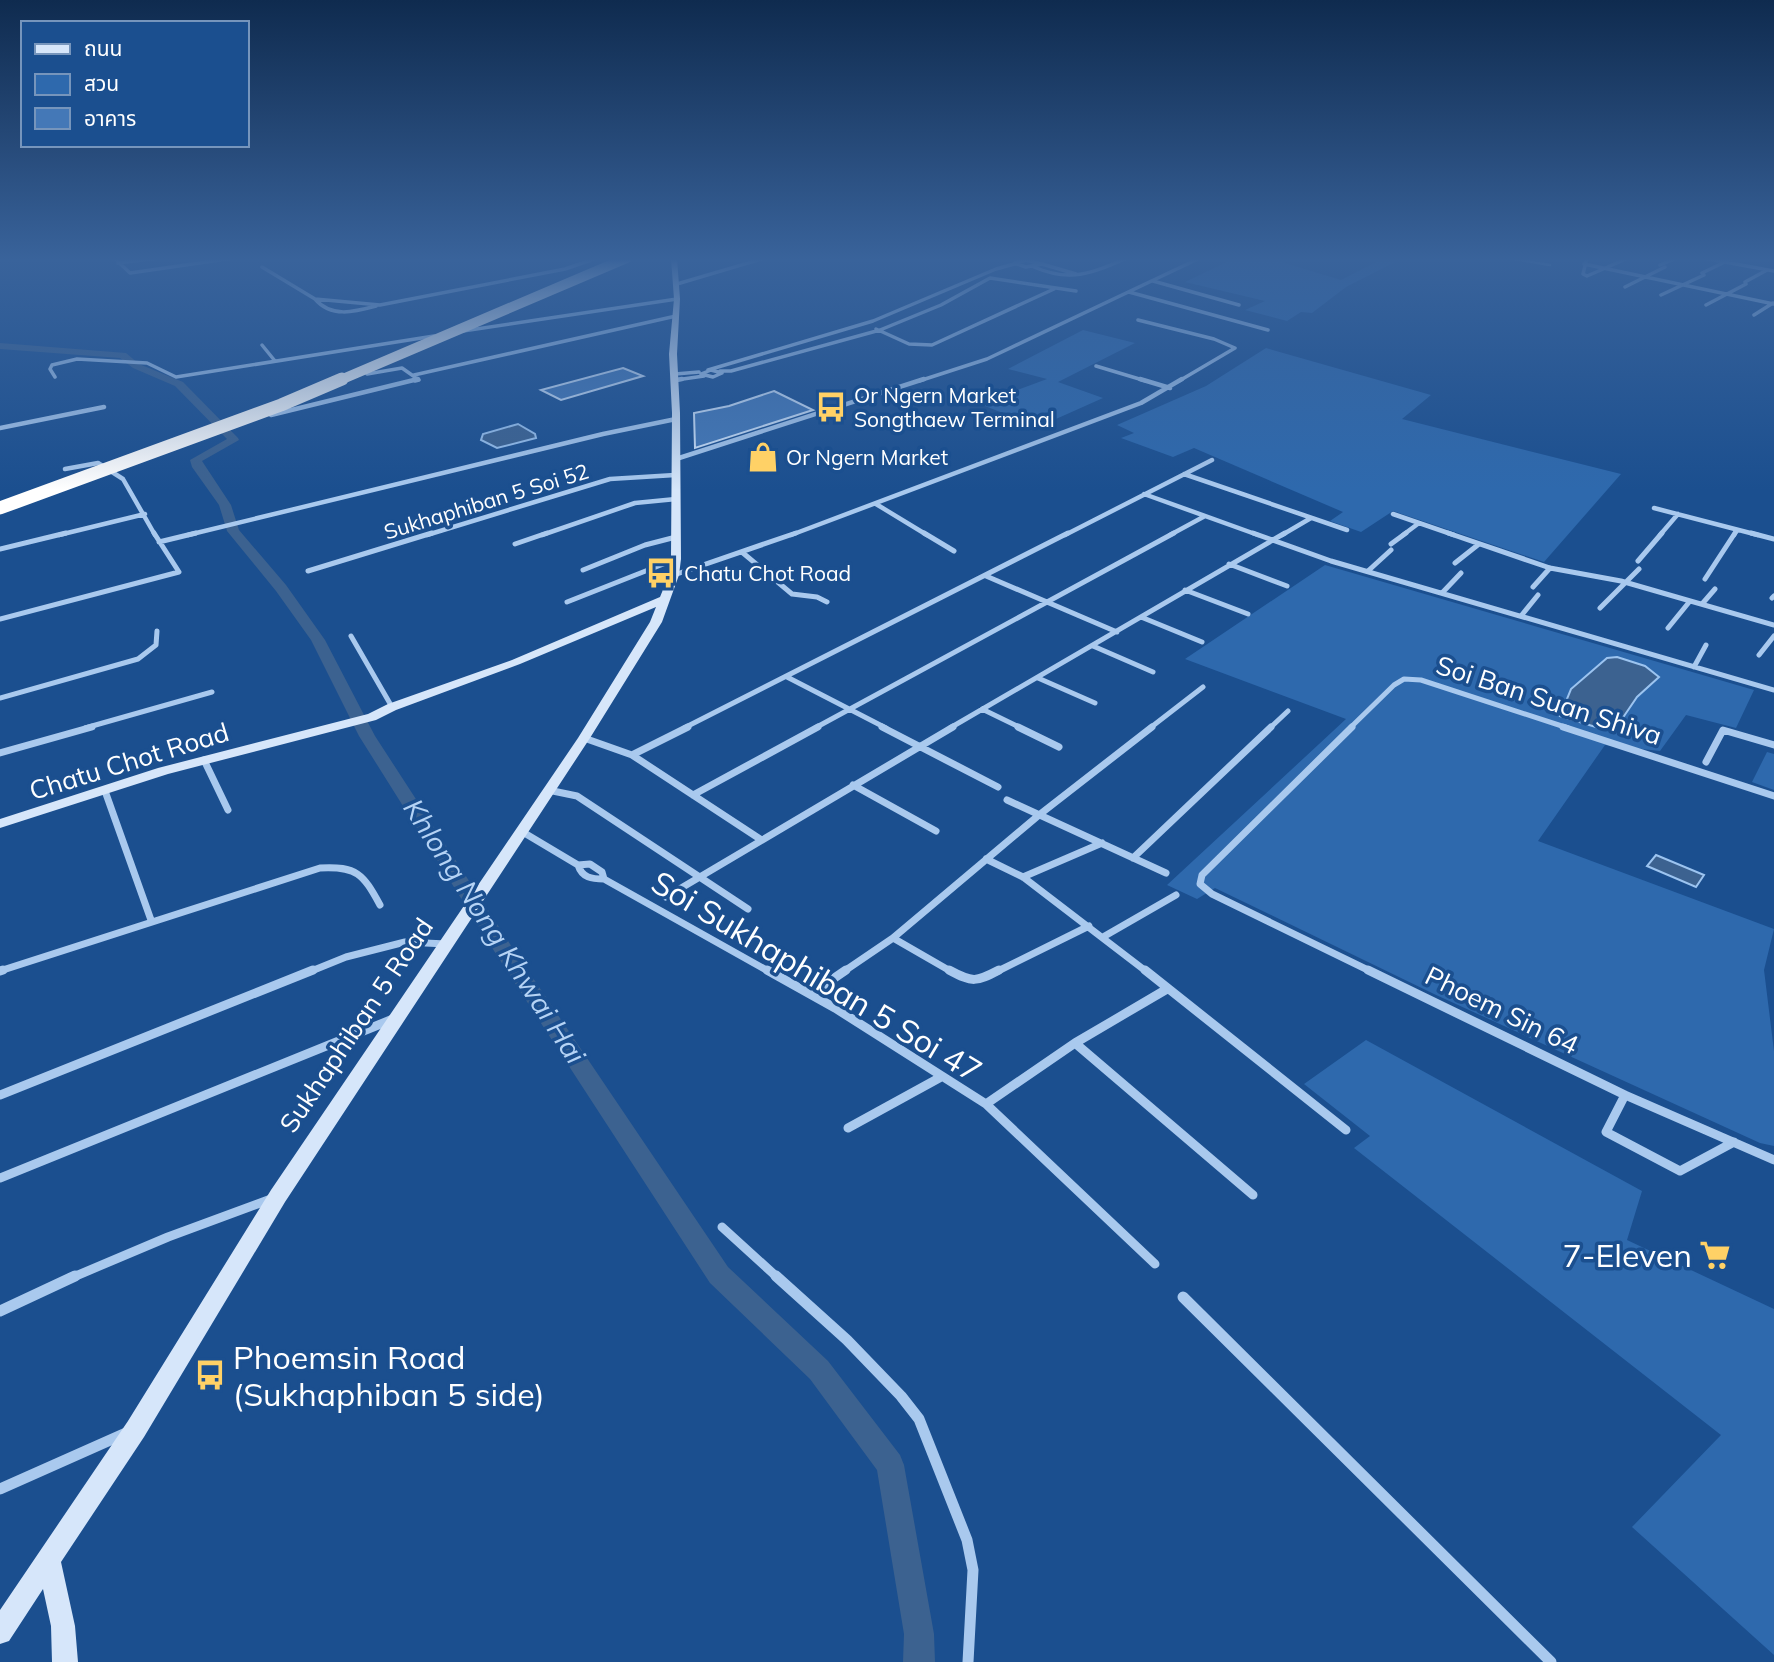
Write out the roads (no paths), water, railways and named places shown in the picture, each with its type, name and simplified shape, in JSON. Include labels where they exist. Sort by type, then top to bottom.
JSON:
[{"type":"highway","points":[[0,501],[348,371],[431,336]]},
{"type":"highway","points":[[0,508],[281,405],[444,336]]},
{"type":"main road","name":"Sukhaphiban 5 Road","points":[[0,1632],[136,1429],[278,1196],[482,893],[656,622],[674,575],[676,559],[676,336]]},
{"type":"main road","name":"Chatu Chot Road","points":[[0,824],[204,760],[372,718],[506,666],[665,599]]},
{"type":"main road","points":[[48,1559],[63,1626],[65,1662]]},
{"type":"street","points":[[55,377],[50,369],[52,365],[67,360],[147,363],[176,377],[440,336]]},
{"type":"street","points":[[414,375],[589,336]]},
{"type":"street","points":[[705,373],[823,336]]},
{"type":"street","points":[[676,377],[740,369],[858,336]]},
{"type":"street","points":[[889,336],[919,346],[932,345],[953,336]]},
{"type":"street","points":[[676,459],[987,359],[1036,336]]},
{"type":"street","points":[[674,575],[743,553],[1118,413],[1171,388],[1235,348],[1234,345],[1198,336]]},
{"type":"street","points":[[261,345],[275,361]]},
{"type":"street","points":[[1096,366],[1171,388]]},
{"type":"street","points":[[250,420],[419,380],[398,368],[367,374]]},
{"type":"street","points":[[0,428],[104,407]]},
{"type":"street","points":[[159,542],[603,434],[676,419]]},
{"type":"street","points":[[632,755],[1212,460]]},
{"type":"street","points":[[0,619],[179,572],[123,479],[108,468],[93,462],[65,469]]},
{"type":"street","points":[[1184,474],[1347,530]]},
{"type":"street","name":"Sukhaphiban 5 Soi 52","points":[[308,571],[610,479],[626,475],[675,475]]},
{"type":"street","points":[[1144,494],[1272,541],[1368,571],[1774,690]]},
{"type":"street","points":[[516,544],[635,503],[676,499]]},
{"type":"street","points":[[876,504],[954,551]]},
{"type":"street","points":[[1654,508],[1774,539]]},
{"type":"street","points":[[0,549],[145,514]]},
{"type":"street","points":[[1393,514],[1550,568],[1626,583],[1774,625]]},
{"type":"street","points":[[1638,561],[1678,514]]},
{"type":"street","points":[[693,795],[1205,516]]},
{"type":"street","points":[[666,897],[760,839],[1311,518]]},
{"type":"street","points":[[1368,571],[1419,523]]},
{"type":"street","points":[[1705,579],[1737,530]]},
{"type":"street","points":[[583,570],[645,545],[676,537]]},
{"type":"street","points":[[1455,563],[1479,544]]},
{"type":"street","points":[[743,553],[792,594],[817,597],[827,602]]},
{"type":"street","points":[[567,602],[676,559]]},
{"type":"street","points":[[1229,564],[1287,586]]},
{"type":"street","points":[[1533,587],[1550,568]]},
{"type":"street","points":[[1600,608],[1639,569]]},
{"type":"street","points":[[1442,593],[1461,573]]},
{"type":"street","points":[[986,576],[1116,632]]},
{"type":"street","points":[[1702,604],[1715,589]]},
{"type":"street","points":[[1185,590],[1248,614]]},
{"type":"street","points":[[1521,616],[1538,595]]},
{"type":"street","points":[[1668,628],[1690,601]]},
{"type":"street","points":[[1141,617],[1202,642]]},
{"type":"street","points":[[0,698],[138,659],[157,645],[157,631]]},
{"type":"street","points":[[351,636],[392,708]]},
{"type":"street","points":[[1759,655],[1774,636]]},
{"type":"street","points":[[1694,667],[1706,645]]},
{"type":"street","points":[[1093,646],[1153,672]]},
{"type":"street","points":[[787,677],[998,787]]},
{"type":"street","points":[[1038,678],[1095,703]]},
{"type":"street","name":"Soi Ban Suan Shiva","points":[[1212,894],[1200,884],[1202,875],[1394,685],[1404,679],[1421,680],[1774,796]]},
{"type":"street","points":[[811,994],[893,938],[1040,815],[1203,687]]},
{"type":"street","points":[[0,753],[212,691]]},
{"type":"street","points":[[982,709],[1059,747]]},
{"type":"street","points":[[1133,858],[1288,711]]},
{"type":"street","points":[[1706,762],[1723,730],[1774,746]]},
{"type":"street","points":[[584,738],[632,755],[760,839]]},
{"type":"street","points":[[204,760],[228,810]]},
{"type":"street","points":[[853,785],[936,831]]},
{"type":"street","points":[[105,790],[151,920]]},
{"type":"street","points":[[548,790],[577,796],[748,909]]},
{"type":"street","points":[[1007,800],[1166,873]]},
{"type":"street","name":"Soi Sukhaphiban 5 Soi 47","points":[[521,831],[578,865],[590,864],[602,872],[604,879]]},
{"type":"street","points":[[1023,877],[1101,843]]},
{"type":"street","points":[[986,859],[1023,877],[1103,937],[1346,1130]]},
{"type":"street","name":"Soi Sukhaphiban 5 Soi 47","points":[[578,865],[580,872],[590,879],[604,879],[811,994],[986,1104],[1155,1264]]},
{"type":"street","points":[[0,971],[306,870],[334,867],[356,869],[363,874],[380,905]]},
{"type":"street","name":"Phoem Sin 64","points":[[1212,894],[1625,1095],[1774,1160]]},
{"type":"street","points":[[1103,937],[1176,895]]},
{"type":"street","points":[[893,938],[965,979],[977,981],[989,978],[1088,926]]},
{"type":"street","points":[[0,1095],[346,957],[405,942],[446,944]]},
{"type":"street","points":[[986,1104],[1075,1043],[1167,989]]},
{"type":"street","points":[[0,1178],[396,1018]]},
{"type":"street","points":[[1075,1043],[1253,1195]]},
{"type":"street","points":[[848,1128],[941,1077]]},
{"type":"street","points":[[1625,1095],[1606,1132],[1680,1171],[1734,1142]]},
{"type":"street","points":[[0,1311],[52,1286],[220,1215],[278,1196]]},
{"type":"street","points":[[722,1227],[847,1340],[901,1396],[919,1419],[967,1540],[973,1570],[968,1662]]},
{"type":"street","points":[[1183,1297],[1551,1662]]},
{"type":"street","points":[[0,1489],[136,1429]]},
{"type":"waterway","name":"Khlong Nong Khwai Hai","points":[[0,346],[123,355],[136,366],[179,384],[234,440],[196,460],[198,467],[225,505],[233,531],[281,588],[318,640],[367,736],[503,949],[719,1275],[819,1370],[890,1465],[919,1634],[919,1662]]},
{"type":"place","name":"Or Ngern Market Songthaew Terminal","points":[[831,407]]},
{"type":"place","name":"Or Ngern Market","points":[[763,457]]},
{"type":"place","name":"Chatu Chot Road","points":[[661,573]]},
{"type":"place","name":"7-Eleven","points":[[1715,1255]]},
{"type":"place","name":"Phoemsin Road (Sukhaphiban 5 side)","points":[[210,1375]]}]
